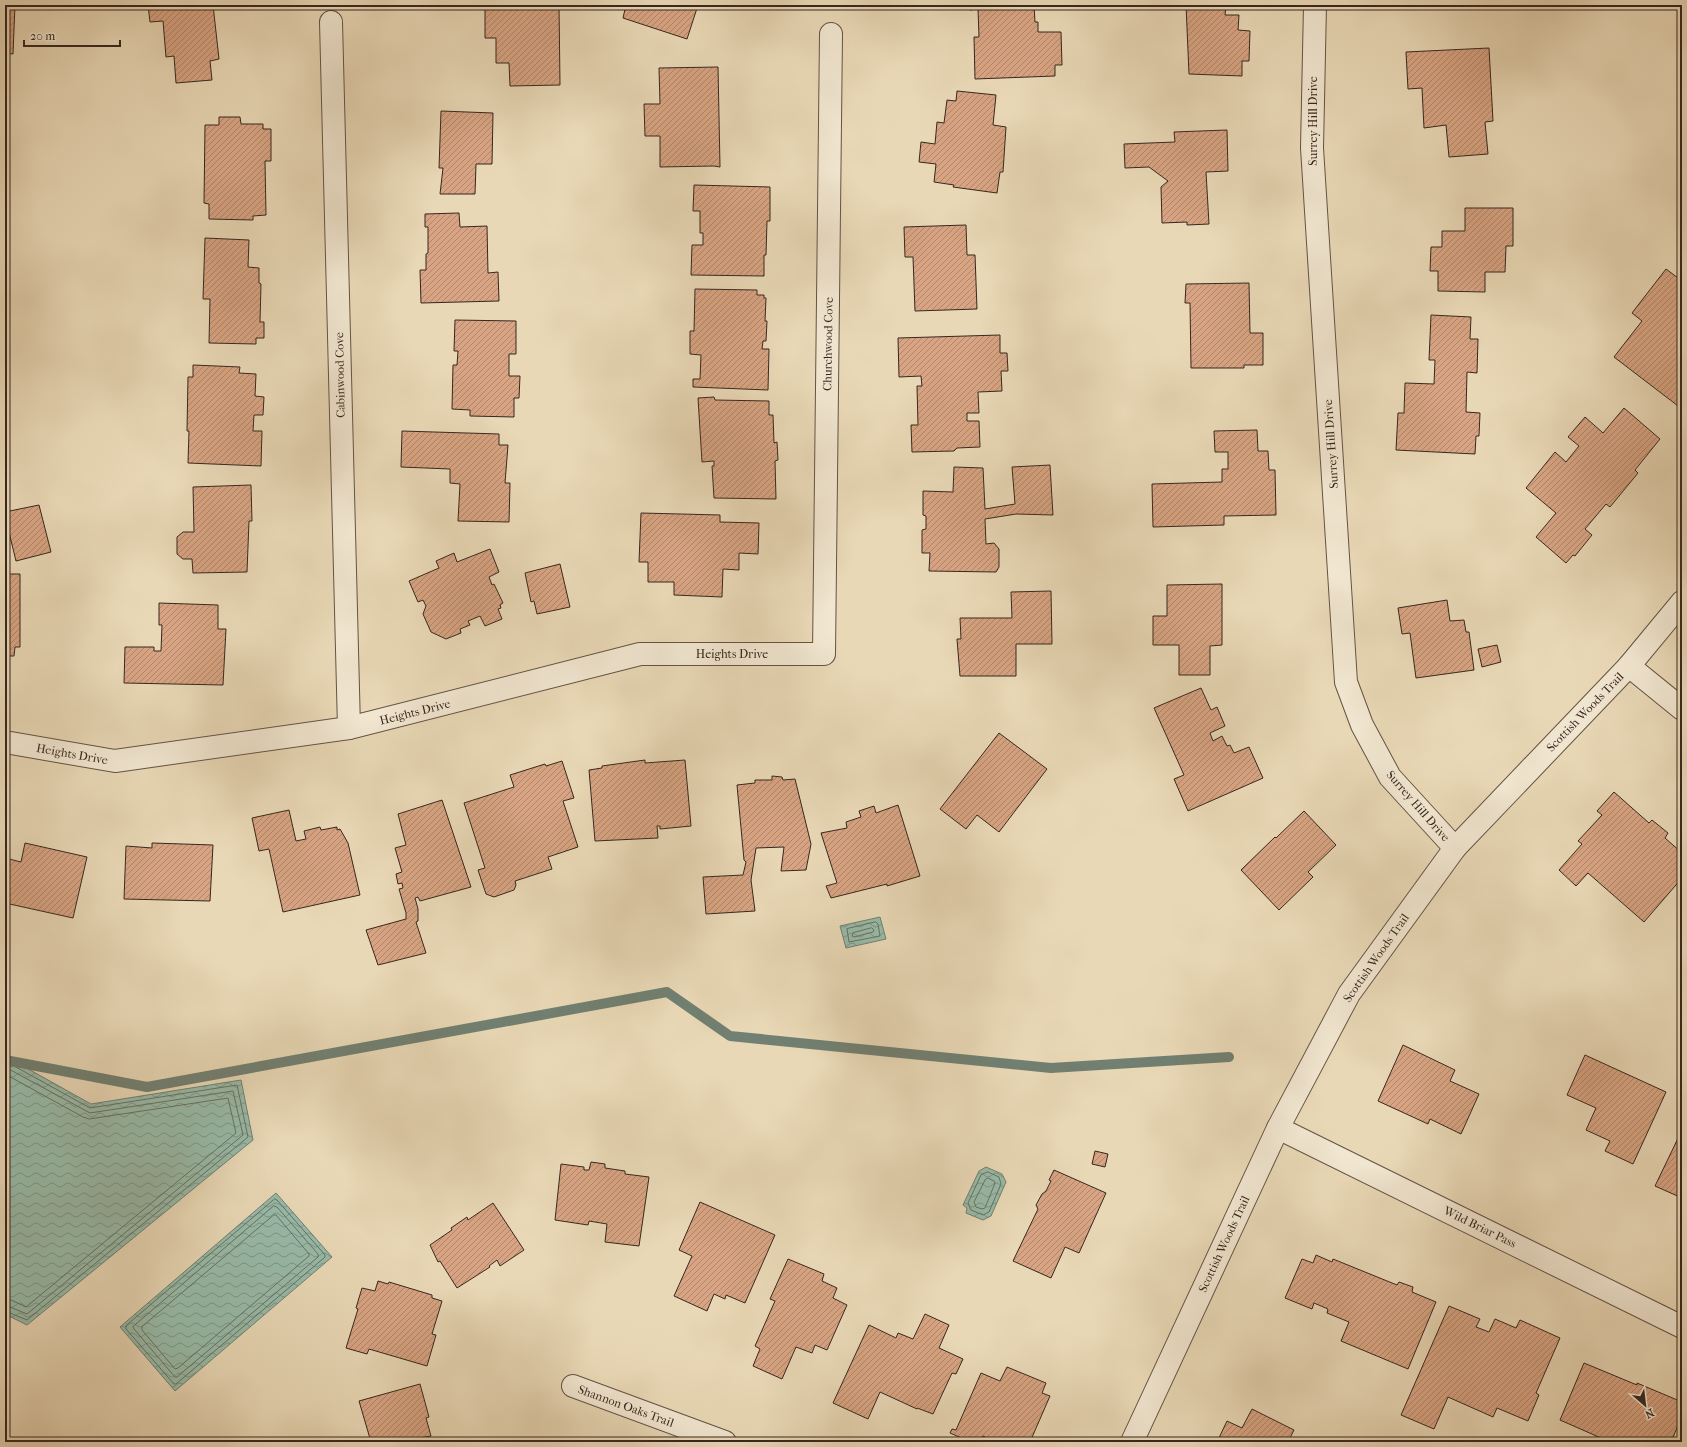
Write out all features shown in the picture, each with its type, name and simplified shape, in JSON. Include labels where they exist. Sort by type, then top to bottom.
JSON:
[{"type":"street","name":"Surrey Hill Drive","points":[[1315,5],[1312,148],[1346,682],[1362,725],[1390,777],[1455,848]]},
{"type":"street","name":"Cabinwood Cove","points":[[331,22],[349,728]]},
{"type":"street","name":"Churchwood Cove","points":[[824,654],[831,34]]},
{"type":"street","name":"Scottish Woods Trail","points":[[1132,1442],[1278,1128],[1349,994],[1455,848],[1629,666],[1682,602]]},
{"type":"street","name":"Heights Drive","points":[[5,742],[115,761],[349,728],[640,654],[824,654]]},
{"type":"street","points":[[1629,666],[1682,709]]},
{"type":"street","name":"Wild Briar Pass","points":[[1278,1128],[1682,1327]]},
{"type":"street","name":"Shannon Oaks Trail","points":[[573,1386],[725,1442]]},
{"type":"water","points":[[880,917],[886,939],[846,948],[840,926]]},
{"type":"water","points":[[5,1056],[91,1104],[241,1080],[253,1140],[27,1325],[5,1314]]},
{"type":"water","points":[[986,1167],[1002,1174],[1006,1182],[991,1216],[983,1220],[966,1213],[967,1208],[963,1205],[979,1171]]},
{"type":"water","points":[[276,1193],[332,1257],[175,1391],[120,1327]]},
{"type":"building","points":[[5,5],[15,5],[13,54],[6,53],[5,96]]},
{"type":"building","points":[[148,5],[213,5],[219,59],[210,61],[212,80],[176,83],[174,56],[166,57],[163,21],[150,22]]},
{"type":"building","points":[[485,5],[559,5],[560,85],[510,86],[509,63],[496,63],[496,38],[485,38]]},
{"type":"building","points":[[626,5],[698,5],[687,39],[623,18]]},
{"type":"building","points":[[970,5],[1034,5],[1035,22],[1038,22],[1038,32],[1061,32],[1062,65],[1055,65],[1055,76],[975,79],[974,37],[979,37],[978,9],[970,10]]},
{"type":"building","points":[[1186,5],[1226,5],[1225,15],[1239,15],[1238,30],[1250,31],[1249,61],[1242,61],[1242,76],[1189,74]]},
{"type":"building","points":[[1489,48],[1493,121],[1485,122],[1488,154],[1449,157],[1446,125],[1424,128],[1422,88],[1408,89],[1406,52]]},
{"type":"building","points":[[718,67],[720,167],[660,167],[660,136],[645,136],[644,104],[660,104],[659,68]]},
{"type":"building","points":[[957,91],[996,95],[993,125],[1006,127],[1003,172],[1000,172],[997,193],[953,187],[954,185],[934,182],[936,164],[919,162],[921,142],[935,144],[937,122],[944,123],[947,100],[956,101]]},
{"type":"building","points":[[441,111],[493,113],[492,164],[476,164],[475,194],[440,194],[443,168],[439,168]]},
{"type":"building","points":[[219,117],[240,117],[241,124],[263,124],[263,129],[271,129],[271,161],[265,161],[266,215],[253,216],[253,220],[209,219],[209,204],[204,203],[205,125],[219,125]]},
{"type":"building","points":[[1227,130],[1228,171],[1206,172],[1209,224],[1187,225],[1187,222],[1162,223],[1161,187],[1168,181],[1149,167],[1125,168],[1124,144],[1175,142],[1174,132]]},
{"type":"building","points":[[694,185],[770,187],[770,221],[767,221],[764,276],[691,275],[692,245],[703,245],[703,233],[700,233],[700,211],[693,211]]},
{"type":"building","points":[[1465,208],[1513,208],[1513,246],[1506,246],[1505,272],[1485,272],[1485,292],[1438,291],[1438,271],[1430,271],[1431,247],[1442,247],[1442,231],[1465,231]]},
{"type":"building","points":[[459,213],[460,227],[487,226],[488,273],[498,272],[499,301],[421,303],[420,270],[426,270],[426,254],[428,253],[428,227],[425,227],[425,214]]},
{"type":"building","points":[[966,225],[967,255],[975,255],[977,309],[915,311],[913,257],[905,257],[904,227]]},
{"type":"building","points":[[205,238],[249,240],[248,267],[259,268],[259,283],[261,284],[260,322],[264,322],[264,338],[256,338],[256,344],[209,343],[210,299],[203,299]]},
{"type":"building","points":[[1666,269],[1682,281],[1682,409],[1614,357],[1642,321],[1632,313]]},
{"type":"building","points":[[1249,283],[1250,333],[1263,333],[1263,365],[1244,365],[1244,368],[1191,368],[1190,303],[1185,303],[1186,284]]},
{"type":"building","points":[[695,289],[757,290],[757,295],[764,295],[764,298],[766,298],[765,321],[767,321],[766,341],[763,341],[762,349],[769,349],[768,390],[693,387],[693,379],[700,379],[701,355],[690,354],[690,331],[694,331]]},
{"type":"building","points":[[1431,315],[1471,317],[1470,339],[1478,339],[1477,373],[1467,372],[1466,412],[1480,413],[1479,436],[1476,436],[1475,454],[1396,450],[1398,413],[1404,413],[1405,383],[1434,384],[1435,360],[1429,360]]},
{"type":"building","points":[[455,320],[516,321],[516,354],[509,354],[509,376],[520,376],[519,398],[514,398],[514,417],[470,416],[470,410],[452,409],[453,365],[457,365],[458,351],[454,351]]},
{"type":"building","points":[[1000,335],[1000,353],[1007,353],[1008,371],[1001,371],[1002,391],[978,392],[979,413],[967,413],[967,421],[979,421],[980,447],[957,448],[954,451],[912,452],[911,425],[918,425],[917,386],[922,386],[921,376],[899,377],[898,338]]},
{"type":"building","points":[[193,365],[240,367],[239,373],[256,374],[255,396],[264,397],[263,415],[254,415],[253,431],[262,431],[261,466],[188,463],[188,377],[193,377]]},
{"type":"building","points":[[714,397],[715,400],[769,401],[769,415],[773,415],[774,443],[777,442],[778,460],[775,461],[776,499],[714,498],[712,466],[714,466],[714,461],[702,462],[698,398]]},
{"type":"building","points":[[1624,408],[1660,439],[1635,470],[1638,473],[1610,507],[1606,504],[1585,529],[1592,535],[1575,556],[1573,555],[1566,563],[1536,537],[1556,513],[1526,488],[1555,452],[1566,462],[1579,446],[1568,437],[1585,417],[1603,433]]},
{"type":"building","points":[[1257,430],[1258,451],[1268,451],[1269,470],[1275,470],[1276,515],[1224,516],[1224,525],[1153,527],[1152,484],[1222,482],[1222,469],[1228,469],[1228,452],[1215,452],[1214,431]]},
{"type":"building","points":[[402,431],[499,434],[499,445],[508,445],[505,483],[510,483],[509,522],[458,521],[460,484],[450,483],[450,469],[401,467]]},
{"type":"building","points":[[1050,465],[1053,515],[1016,514],[985,519],[986,544],[994,543],[999,549],[999,567],[996,572],[929,571],[930,553],[922,553],[922,530],[926,529],[926,516],[923,515],[923,491],[953,492],[954,467],[983,468],[985,509],[1015,504],[1012,467]]},
{"type":"building","points":[[251,485],[252,521],[249,521],[247,572],[193,573],[192,559],[183,559],[177,554],[177,537],[183,532],[194,532],[193,487]]},
{"type":"building","points":[[39,505],[51,552],[16,561],[7,524],[5,524],[5,512]]},
{"type":"building","points":[[641,513],[720,515],[720,522],[759,523],[758,554],[739,553],[739,570],[723,569],[722,597],[674,595],[674,582],[648,582],[648,562],[639,562]]},
{"type":"building","points":[[490,549],[499,572],[489,577],[503,603],[500,605],[501,608],[498,609],[502,619],[485,626],[480,616],[468,621],[470,625],[460,629],[461,633],[446,639],[431,632],[423,614],[426,606],[423,600],[418,602],[409,581],[439,568],[436,561],[454,553],[457,562]]},
{"type":"building","points":[[560,564],[570,607],[537,614],[534,601],[531,602],[525,573]]},
{"type":"building","points":[[5,574],[20,574],[20,647],[15,647],[14,656],[5,656]]},
{"type":"building","points":[[1222,584],[1222,645],[1210,646],[1210,675],[1179,675],[1179,645],[1153,645],[1153,616],[1167,616],[1167,585]]},
{"type":"building","points":[[1051,591],[1052,644],[1016,644],[1016,676],[960,676],[957,639],[961,639],[960,618],[1012,618],[1011,592]]},
{"type":"building","points":[[1447,600],[1450,621],[1464,620],[1466,632],[1469,632],[1474,670],[1416,678],[1410,633],[1402,634],[1398,608]]},
{"type":"building","points":[[159,603],[218,605],[218,629],[226,629],[223,685],[124,683],[125,647],[154,647],[154,651],[161,651],[162,625],[159,625]]},
{"type":"building","points":[[1497,645],[1501,662],[1482,667],[1478,649]]},
{"type":"building","points":[[1201,688],[1211,710],[1217,707],[1225,726],[1210,733],[1213,741],[1222,736],[1227,746],[1230,745],[1234,753],[1249,747],[1263,778],[1188,811],[1174,779],[1184,775],[1154,708]]},
{"type":"building","points":[[999,733],[1047,769],[999,832],[977,815],[966,829],[940,809]]},
{"type":"building","points":[[645,760],[645,763],[685,760],[691,826],[660,829],[660,826],[657,826],[658,838],[595,841],[589,770],[602,768],[602,766]]},
{"type":"building","points":[[562,761],[574,798],[563,801],[578,847],[548,857],[552,869],[515,881],[516,885],[514,890],[494,897],[486,894],[478,870],[485,868],[464,803],[514,787],[510,775],[545,764],[546,766]]},
{"type":"building","points":[[772,776],[782,777],[783,780],[795,779],[811,844],[806,870],[781,871],[784,847],[756,848],[751,880],[755,911],[706,914],[703,877],[743,875],[746,862],[744,860],[737,785],[755,783],[755,780],[772,780]]},
{"type":"building","points":[[1614,792],[1649,823],[1652,820],[1668,833],[1665,838],[1682,853],[1682,878],[1644,922],[1588,873],[1576,886],[1559,870],[1582,844],[1578,841],[1602,815],[1597,811]]},
{"type":"building","points":[[442,800],[471,887],[420,901],[418,897],[415,898],[418,909],[418,921],[416,922],[426,953],[378,965],[366,930],[406,919],[406,913],[399,889],[403,888],[402,883],[398,884],[396,874],[402,872],[395,848],[406,845],[398,814]]},
{"type":"building","points":[[898,805],[920,876],[887,886],[887,884],[831,898],[826,886],[837,883],[821,833],[847,828],[846,822],[861,817],[859,811],[874,806],[876,813]]},
{"type":"building","points":[[289,810],[296,841],[306,839],[304,831],[320,827],[321,830],[337,827],[337,830],[340,829],[348,843],[360,895],[283,912],[269,849],[259,851],[252,818]]},
{"type":"building","points":[[1304,811],[1336,845],[1308,872],[1313,877],[1279,910],[1241,870]]},
{"type":"building","points":[[25,843],[87,857],[73,918],[5,903],[5,858],[21,862]]},
{"type":"building","points":[[152,843],[213,845],[210,901],[124,899],[126,846],[152,848]]},
{"type":"building","points":[[1403,1045],[1455,1070],[1450,1081],[1479,1094],[1461,1134],[1430,1119],[1428,1124],[1378,1101]]},
{"type":"building","points":[[1585,1055],[1666,1092],[1633,1164],[1605,1151],[1610,1141],[1586,1130],[1596,1108],[1567,1095]]},
{"type":"building","points":[[1682,1130],[1682,1198],[1655,1186]]},
{"type":"building","points":[[1095,1151],[1108,1154],[1105,1167],[1092,1164]]},
{"type":"building","points":[[591,1162],[605,1164],[605,1168],[625,1171],[625,1174],[649,1177],[639,1246],[605,1242],[607,1224],[589,1221],[588,1225],[555,1220],[561,1164],[584,1167],[584,1170],[589,1170]]},
{"type":"building","points":[[1054,1170],[1106,1193],[1079,1253],[1065,1247],[1051,1278],[1013,1261],[1038,1209],[1036,1205],[1042,1194],[1046,1191]]},
{"type":"building","points":[[700,1202],[775,1235],[745,1303],[726,1295],[725,1299],[714,1294],[707,1311],[674,1296],[692,1256],[679,1250]]},
{"type":"building","points":[[493,1203],[524,1250],[500,1266],[497,1260],[489,1266],[490,1267],[457,1288],[440,1261],[438,1262],[430,1245],[452,1230],[451,1228],[467,1217],[468,1220]]},
{"type":"building","points":[[1316,1255],[1332,1262],[1333,1259],[1397,1285],[1399,1282],[1413,1287],[1412,1292],[1436,1302],[1408,1369],[1341,1341],[1349,1322],[1327,1313],[1328,1309],[1314,1303],[1312,1309],[1285,1298],[1302,1259],[1313,1263]]},
{"type":"building","points":[[788,1259],[824,1274],[822,1281],[837,1288],[833,1298],[847,1305],[827,1350],[815,1345],[812,1353],[796,1347],[782,1379],[753,1366],[760,1349],[755,1346],[775,1301],[770,1299]]},
{"type":"building","points":[[378,1281],[388,1284],[389,1282],[432,1295],[432,1298],[442,1301],[432,1334],[436,1335],[427,1366],[369,1349],[367,1354],[346,1348],[358,1309],[356,1308],[362,1288],[375,1291]]},
{"type":"building","points":[[1449,1306],[1480,1319],[1476,1327],[1489,1332],[1495,1319],[1516,1328],[1520,1320],[1560,1338],[1536,1393],[1539,1395],[1528,1421],[1497,1408],[1493,1417],[1448,1397],[1434,1429],[1401,1415]]},
{"type":"building","points":[[925,1314],[949,1325],[939,1348],[963,1359],[956,1374],[952,1373],[933,1414],[917,1409],[880,1392],[868,1419],[833,1403],[869,1325],[896,1338],[898,1333],[913,1339]]},
{"type":"building","points":[[1584,1363],[1682,1402],[1682,1416],[1671,1442],[1610,1442],[1560,1420]]},
{"type":"building","points":[[1007,1367],[1046,1383],[1042,1393],[1050,1396],[1030,1442],[988,1442],[989,1439],[983,1436],[981,1442],[971,1442],[950,1433],[952,1429],[956,1430],[981,1373],[1000,1381]]},
{"type":"building","points":[[420,1384],[429,1417],[426,1418],[431,1436],[425,1437],[426,1442],[371,1442],[359,1401]]},
{"type":"building","points":[[1252,1409],[1294,1430],[1288,1442],[1217,1442],[1227,1421],[1242,1428]]},
{"type":"waterway","points":[[5,1060],[147,1087],[667,992],[730,1036],[1051,1068],[1229,1057]]}]
